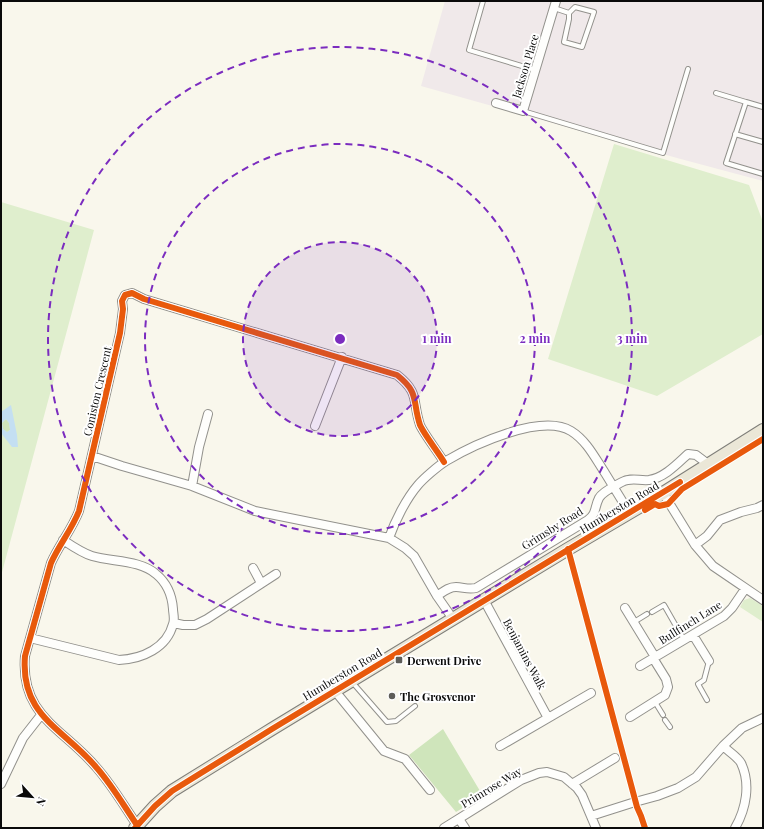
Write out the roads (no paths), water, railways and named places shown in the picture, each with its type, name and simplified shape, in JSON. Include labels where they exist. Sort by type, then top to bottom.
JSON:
[{"type":"main road","name":"Humberston Road","points":[[136,827],[155,806],[172,792],[334,691],[385,662],[484,600],[663,493],[763,430]]},
{"type":"street","name":"Jackson Place","points":[[496,103],[523,111],[555,5]]},
{"type":"street","name":"Coniston Crescent","points":[[136,827],[107,780],[96,767],[41,715],[34,704],[25,680],[24,668],[30,638],[51,563],[79,511],[120,333],[123,309],[122,301],[126,295],[132,293],[144,299],[398,375],[407,382],[413,392],[420,425],[444,462]]},
{"type":"street","points":[[315,426],[342,357]]},
{"type":"street","points":[[192,486],[199,447],[208,414]]},
{"type":"street","points":[[389,538],[396,520],[418,485],[444,462],[482,442],[529,428],[545,425],[559,426],[570,430],[580,437],[587,445],[629,512]]},
{"type":"street","name":"Grimsby Road","points":[[437,596],[451,588],[471,590],[476,588],[588,520],[594,513],[600,496],[630,479],[646,480],[655,478],[674,467],[688,454],[696,455],[708,464]]},
{"type":"street","points":[[92,456],[192,486],[255,511],[389,538],[405,548],[414,556],[437,596],[453,619]]},
{"type":"street","points":[[663,493],[695,545],[713,566],[763,600]]},
{"type":"street","points":[[695,545],[707,536],[720,520],[763,505]]},
{"type":"street","points":[[30,638],[111,658],[127,660],[145,655],[154,650],[165,639],[174,623],[171,593],[167,585],[155,573],[140,566],[92,556],[63,540]]},
{"type":"street","points":[[253,568],[261,583]]},
{"type":"street","points":[[174,623],[190,626],[195,625],[276,574]]},
{"type":"street","name":"Bullfinch Lane","points":[[640,666],[724,616],[732,608],[745,589]]},
{"type":"street","name":"Benjamins Walk","points":[[484,600],[548,718]]},
{"type":"street","points":[[625,608],[666,678],[668,687],[665,695],[630,717]]},
{"type":"street","points":[[693,635],[709,661]]},
{"type":"street","points":[[334,691],[384,751],[405,759],[430,790]]},
{"type":"street","points":[[500,746],[590,693]]},
{"type":"street","points":[[1,784],[23,738],[41,715]]},
{"type":"street","points":[[591,816],[678,788],[696,777],[723,746],[742,728],[763,718]]},
{"type":"street","points":[[723,746],[740,762],[746,782],[746,800],[740,820],[735,828]]},
{"type":"street","points":[[572,784],[614,758]]},
{"type":"street","name":"Primrose Way","points":[[444,828],[521,780],[539,773],[547,772],[564,777],[582,795],[596,828]]},
{"type":"street","points":[[460,819],[465,828]]},
{"type":"lane","points":[[483,1],[469,50],[535,70]]},
{"type":"lane","points":[[555,5],[569,13]]},
{"type":"lane","points":[[575,6],[594,12],[582,48],[564,42],[569,13],[575,6]]},
{"type":"lane","points":[[523,111],[663,153],[688,69]]},
{"type":"lane","points":[[716,93],[763,107]]},
{"type":"lane","points":[[746,102],[726,163],[763,174]]},
{"type":"lane","points":[[736,134],[763,142]]},
{"type":"lane","points":[[634,622],[664,604],[676,626]]},
{"type":"lane","points":[[679,631],[684,640]]},
{"type":"lane","points":[[707,700],[698,684],[704,680],[709,661]]},
{"type":"lane","points":[[351,681],[387,722],[396,721],[415,706]]},
{"type":"lane","points":[[655,702],[663,715]]},
{"type":"lane","points":[[665,720],[670,727]]},
{"type":"water","points":[[11,405],[18,447],[12,447],[1,433],[1,412]],"holes":[[[6,419],[9,423],[10,430],[7,432],[3,429],[2,423]]]},
{"type":"place","name":"Derwent Drive","points":[[399,660]]},
{"type":"place","name":"The Grosvenor","points":[[392,696]]}]
